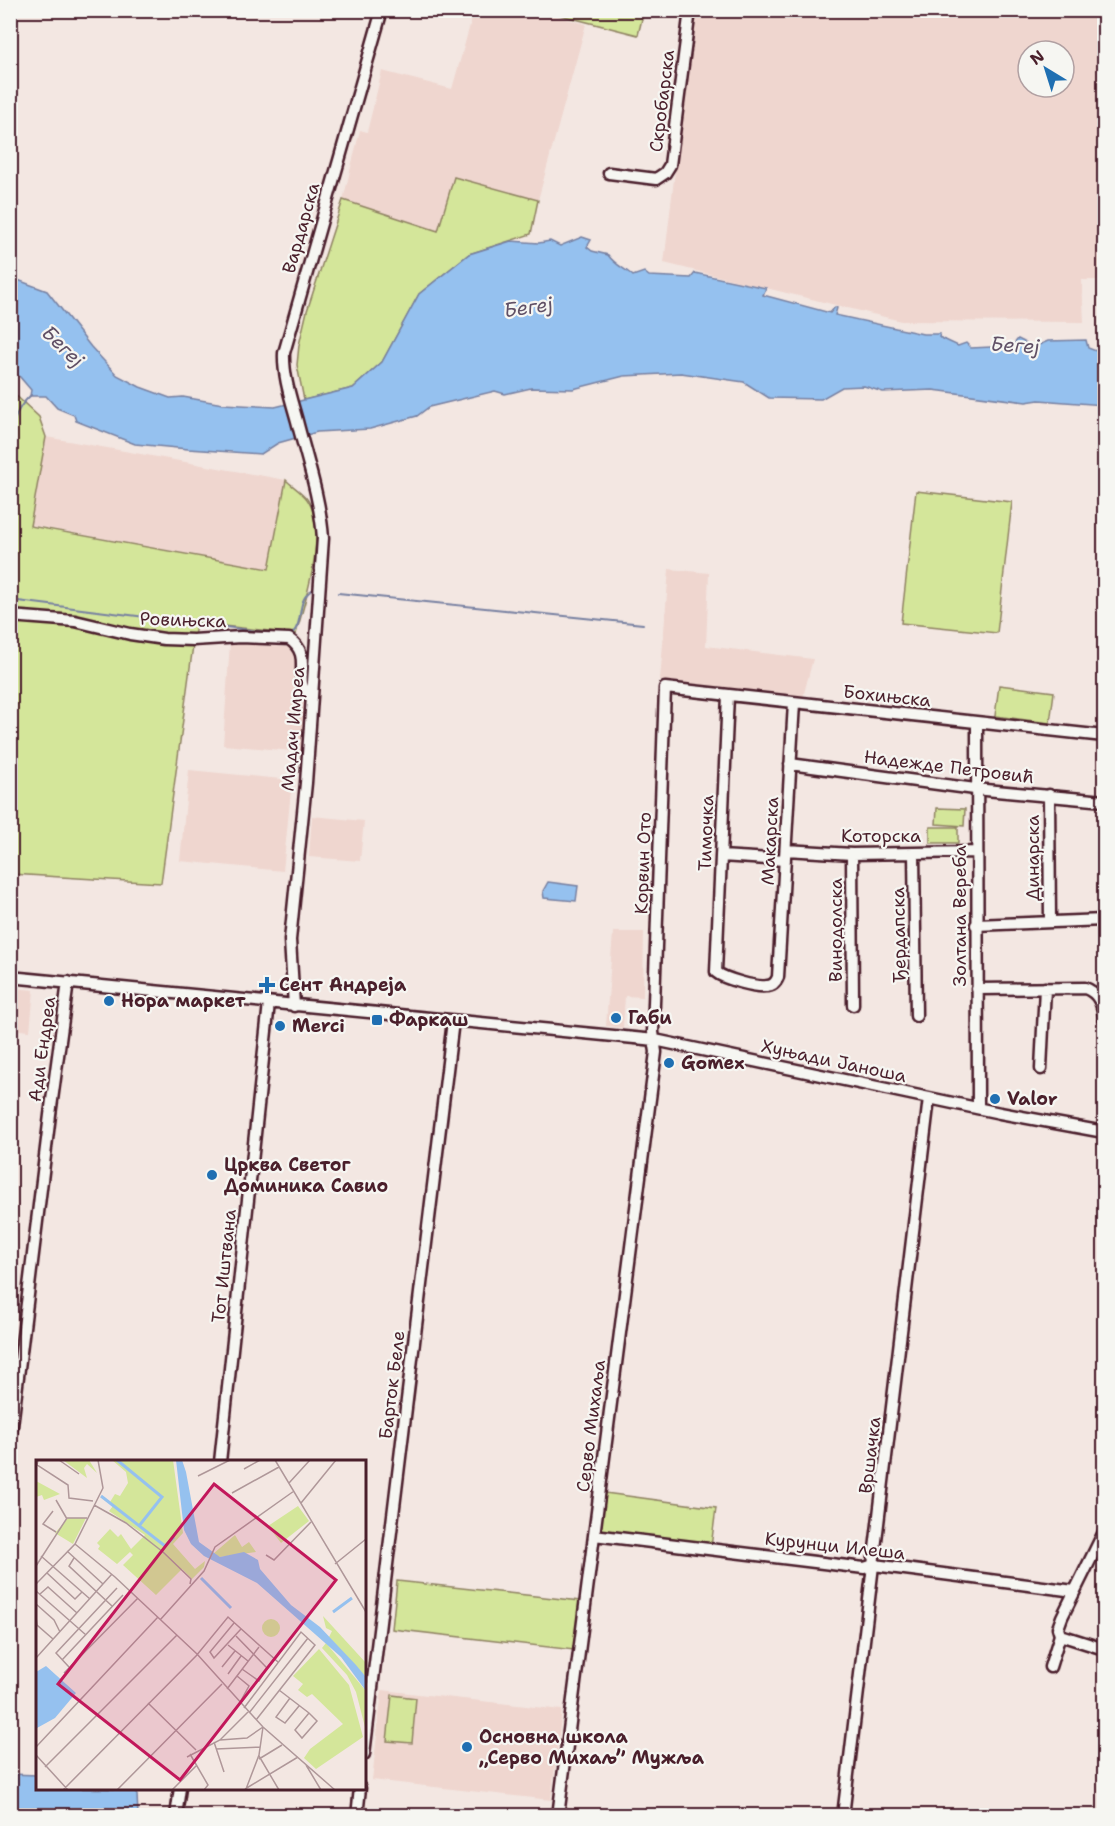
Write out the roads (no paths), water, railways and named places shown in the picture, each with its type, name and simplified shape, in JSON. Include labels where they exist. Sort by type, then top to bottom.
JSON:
[{"type":"street","name":"Вардарска","points":[[306,456],[288,390],[284,365],[287,341],[382,10]]},
{"type":"street","name":"Скробарска","points":[[609,173],[656,179],[665,173],[670,165],[690,10]]},
{"type":"street","name":"Мадач Имреа","points":[[294,1006],[290,940],[312,696],[323,538],[320,507],[306,456]]},
{"type":"street","name":"Ровињска","points":[[10,616],[83,622],[130,634],[164,639],[241,637],[289,639],[300,650],[303,658],[303,686],[305,692],[312,696]]},
{"type":"street","name":"Бохињска","points":[[665,688],[1104,736]]},
{"type":"street","name":"Корвин Ото","points":[[655,1040],[653,1032],[665,688]]},
{"type":"street","name":"Тимочка","points":[[716,972],[728,695]]},
{"type":"street","name":"Макарска","points":[[716,972],[724,978],[765,987],[777,980],[794,703]]},
{"type":"street","name":"Золтана Вереба","points":[[976,723],[978,1108]]},
{"type":"street","name":"Надежде Петровић","points":[[790,764],[975,789],[1104,801]]},
{"type":"street","name":"Динарска","points":[[1049,795],[1050,921]]},
{"type":"street","name":"Которска","points":[[721,856],[976,852]]},
{"type":"street","name":"Ђердапска","points":[[914,853],[916,1016]]},
{"type":"street","name":"Винодолска","points":[[852,854],[853,1005]]},
{"type":"street","points":[[976,925],[1104,920]]},
{"type":"street","name":"Хуњади Јаноша","points":[[10,977],[655,1040],[1049,1123],[1104,1132]]},
{"type":"street","name":"Ади Ендреа","points":[[10,1442],[68,982]]},
{"type":"street","points":[[1041,1069],[1045,988]]},
{"type":"street","points":[[977,989],[1085,988],[1093,991],[1103,1007],[1104,1019]]},
{"type":"street","name":"Тот Иштвана","points":[[220,1460],[269,1003]]},
{"type":"street","name":"Барток Беле","points":[[366,1738],[453,1021]]},
{"type":"street","name":"Серво Михаља","points":[[558,1815],[656,1052],[655,1040]]},
{"type":"street","name":"Вршачка","points":[[843,1815],[929,1098]]},
{"type":"street","points":[[1050,1667],[1060,1635],[1058,1628],[1104,1532]]},
{"type":"street","name":"Курунци Илеша","points":[[594,1535],[864,1568],[874,1565],[1074,1591]]},
{"type":"street","points":[[1060,1635],[1104,1650]]},
{"type":"street","points":[[176,1815],[180,1790]]},
{"type":"street","points":[[357,1815],[360,1790]]},
{"type":"water","name":"Бегеј","points":[[582,237],[591,240],[587,247],[592,251],[608,255],[633,276],[644,272],[649,276],[691,278],[695,273],[766,288],[763,295],[830,313],[835,307],[837,308],[835,315],[923,334],[940,334],[939,337],[958,346],[966,343],[971,348],[1012,346],[1018,339],[1034,347],[1048,341],[1086,340],[1088,348],[1104,354],[1104,405],[1039,400],[1026,402],[933,390],[883,392],[864,386],[842,387],[821,399],[769,398],[744,382],[681,373],[624,376],[573,389],[531,388],[505,394],[495,391],[429,407],[417,416],[370,429],[317,432],[278,443],[261,454],[135,444],[76,421],[74,415],[57,408],[46,396],[30,396],[31,390],[19,376],[11,373],[10,277],[47,291],[91,347],[117,375],[140,387],[170,398],[183,397],[223,404],[275,407],[353,388],[382,362],[419,294],[469,254],[511,241],[539,243],[550,241],[560,246]]},
{"type":"water","points":[[548,882],[578,886],[576,901],[544,898],[543,891]]},
{"type":"water","points":[[10,1774],[36,1775],[36,1790],[133,1790],[137,1795],[138,1815],[11,1815]]},
{"type":"waterway","points":[[12,431],[18,411],[31,395]]},
{"type":"waterway","points":[[287,634],[292,634],[296,629],[304,600],[312,590]]},
{"type":"waterway","points":[[338,593],[643,624]]},
{"type":"waterway","points":[[10,600],[273,633]]},
{"type":"place","name":"Сент Андреја","points":[[267,985]]},
{"type":"place","name":"Нора маркет","points":[[109,1001]]},
{"type":"place","name":"Габи","points":[[616,1018]]},
{"type":"place","name":"Фаркаш","points":[[377,1020]]},
{"type":"place","name":"Merci","points":[[280,1026]]},
{"type":"place","name":"Gomex","points":[[669,1063]]},
{"type":"place","name":"Valor","points":[[995,1099]]},
{"type":"place","name":"Црква Светог Доминика Савио","points":[[212,1175]]},
{"type":"place","name":"Основна школа „Серво Михаљ” Мужља","points":[[467,1747]]}]
